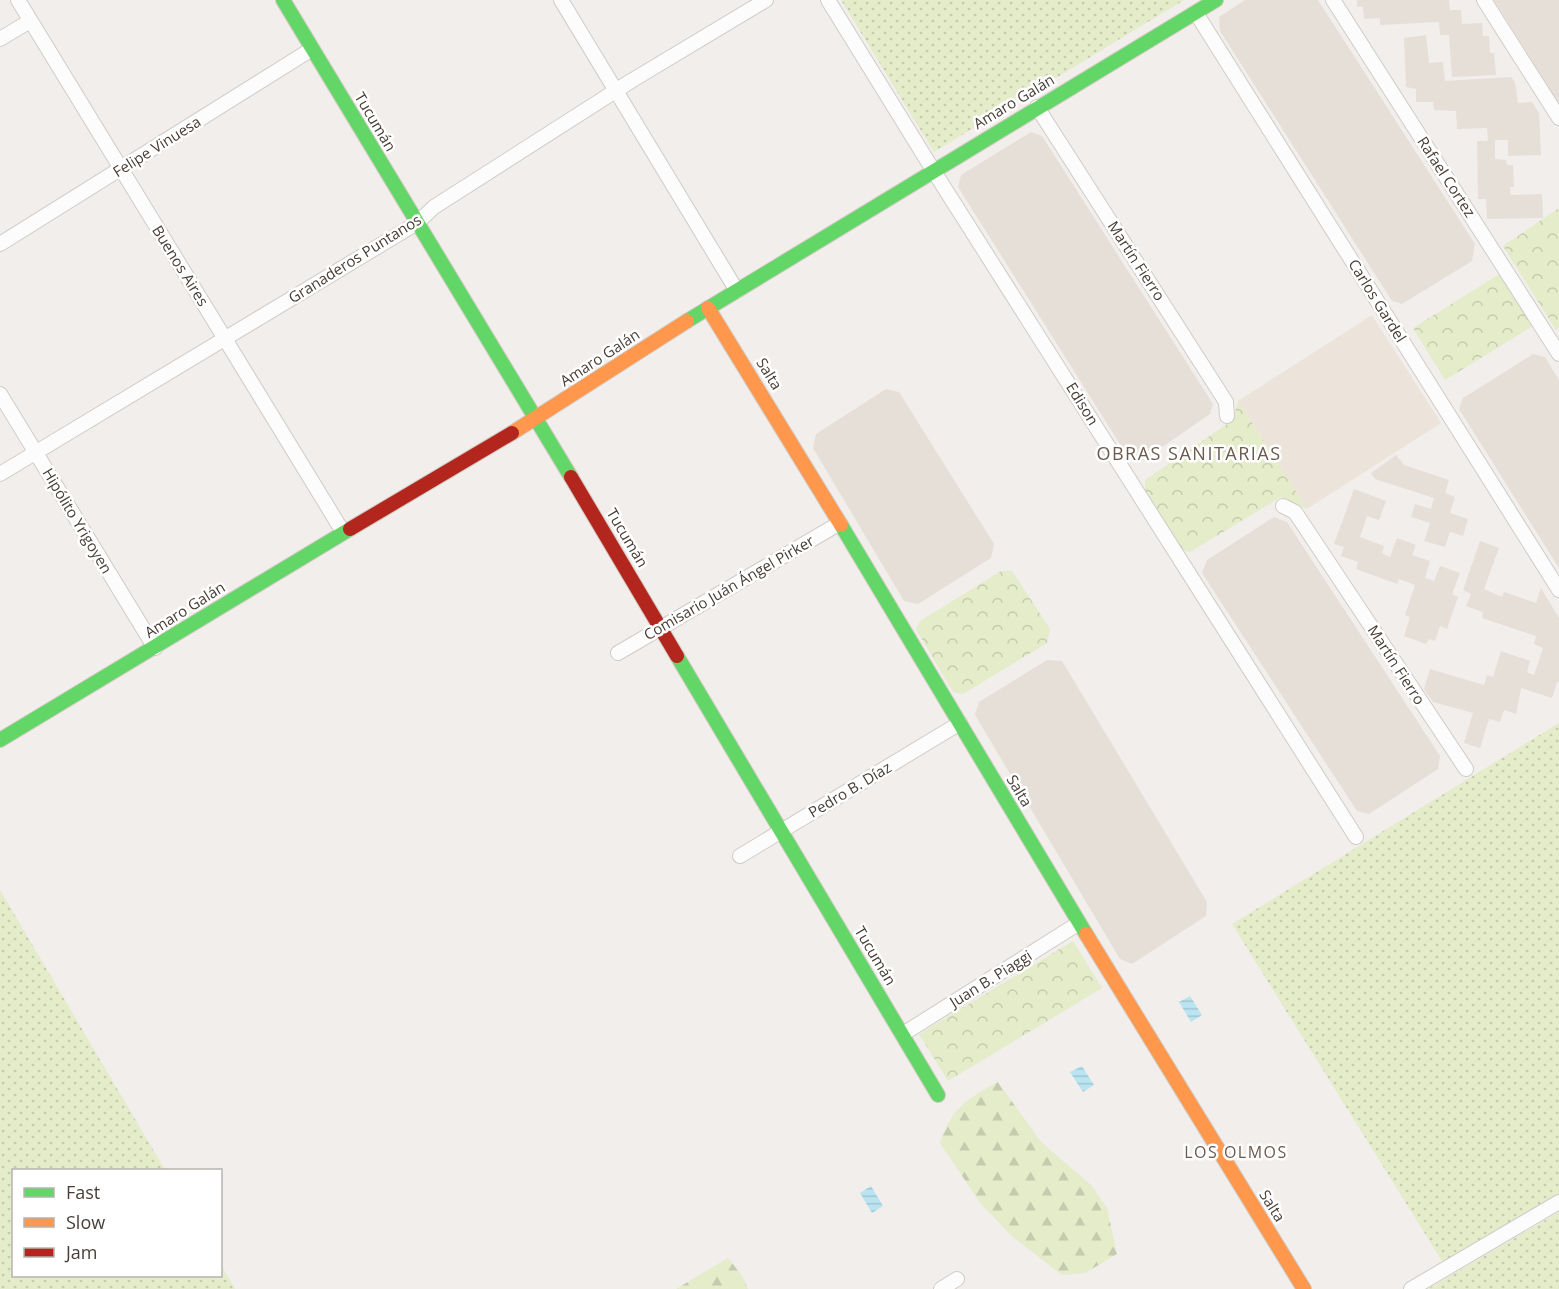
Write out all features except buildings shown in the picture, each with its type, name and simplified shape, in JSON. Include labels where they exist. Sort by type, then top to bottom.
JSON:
[{"type":"street","name":"Buenos Aires","points":[[18,0],[343,532]]},
{"type":"street","name":"Tucumán","points":[[283,0],[536,418],[938,1095]]},
{"type":"street","points":[[561,0],[737,291]]},
{"type":"street","name":"Granaderos Puntanos","points":[[0,474],[417,223],[434,207],[616,91],[766,0]]},
{"type":"street","name":"Edison","points":[[828,0],[933,170],[1356,837]]},
{"type":"street","name":"Amaro Galán","points":[[0,740],[536,418],[708,308],[1216,0]]},
{"type":"street","name":"Rafael Cortez","points":[[1333,0],[1559,354]]},
{"type":"street","points":[[1484,0],[1559,118]]},
{"type":"street","name":"Carlos Gardel","points":[[1196,13],[1559,590]]},
{"type":"street","points":[[0,39],[30,21]]},
{"type":"street","name":"Felipe Vinuesa","points":[[0,244],[312,49]]},
{"type":"street","name":"Martín Fierro","points":[[1037,107],[1226,402],[1227,416]]},
{"type":"street","name":"Salta","points":[[708,308],[780,421],[1079,923],[1304,1289]]},
{"type":"street","name":"Hipólito Yrigoyen","points":[[0,394],[155,648]]},
{"type":"street","name":"Martín Fierro","points":[[1283,506],[1295,512],[1466,769]]},
{"type":"street","name":"Comisario Juán Ángel Pirker","points":[[618,654],[840,523]]},
{"type":"street","name":"Pedro B. Díaz","points":[[740,856],[960,723]]},
{"type":"street","name":"Juan B. Piaggi","points":[[903,1034],[1079,923]]},
{"type":"street","points":[[1411,1289],[1559,1202]]},
{"type":"street","points":[[940,1289],[957,1279]]},
{"type":"shaded area","points":[[1245,0],[1318,0],[1475,244],[1472,261],[1402,304],[1392,301],[1220,31],[1219,17]]},
{"type":"shaded area","points":[[1357,0],[1449,0],[1450,10],[1461,10],[1462,24],[1482,23],[1483,36],[1489,36],[1490,53],[1494,53],[1496,75],[1452,77],[1449,35],[1440,35],[1439,22],[1380,25],[1380,18],[1364,19],[1363,7],[1357,7]]},
{"type":"shaded area","points":[[1494,0],[1559,0],[1559,103]]},
{"type":"shaded area","points":[[1426,35],[1429,63],[1443,62],[1445,81],[1511,77],[1515,82],[1518,103],[1532,102],[1539,113],[1541,155],[1508,156],[1508,140],[1495,140],[1495,159],[1506,160],[1507,165],[1513,165],[1514,187],[1510,187],[1511,195],[1542,194],[1543,218],[1487,219],[1486,199],[1478,199],[1477,141],[1488,141],[1487,128],[1457,129],[1456,111],[1434,110],[1433,102],[1416,102],[1416,89],[1406,87],[1404,38]]},
{"type":"shaded area","points":[[1031,132],[1042,136],[1213,404],[1210,414],[1139,463],[1130,460],[958,187],[961,175]]},
{"type":"shaded area","points":[[1372,315],[1441,423],[1307,509],[1238,401]]},
{"type":"shaded area","points":[[1533,354],[1545,357],[1559,380],[1559,568],[1459,409],[1463,398]]},
{"type":"shaded area","points":[[886,389],[899,392],[994,544],[991,558],[918,604],[904,601],[813,448],[816,434]]},
{"type":"shaded area","points":[[1396,455],[1404,465],[1449,480],[1445,493],[1455,497],[1450,513],[1468,519],[1463,536],[1450,532],[1445,547],[1424,541],[1430,523],[1411,517],[1415,504],[1431,509],[1434,498],[1375,479],[1371,473]]},
{"type":"shaded area","points":[[1354,489],[1386,501],[1379,520],[1367,516],[1360,537],[1384,546],[1382,553],[1390,557],[1397,538],[1416,545],[1412,555],[1430,561],[1425,578],[1434,581],[1440,566],[1460,573],[1452,594],[1458,597],[1447,629],[1440,626],[1435,641],[1429,639],[1426,644],[1404,636],[1410,617],[1405,615],[1415,585],[1399,579],[1397,584],[1356,569],[1358,562],[1341,556],[1344,547],[1334,544]]},
{"type":"shaded area","points":[[1274,517],[1287,522],[1440,756],[1438,769],[1369,814],[1357,811],[1202,573],[1207,560]]},
{"type":"shaded area","points":[[1480,541],[1499,548],[1484,589],[1502,597],[1504,592],[1536,603],[1541,588],[1559,618],[1559,682],[1557,682],[1552,698],[1521,688],[1516,714],[1504,710],[1500,722],[1489,719],[1480,748],[1464,743],[1473,713],[1433,702],[1424,689],[1430,669],[1484,685],[1487,675],[1493,677],[1501,651],[1530,661],[1527,672],[1534,675],[1543,648],[1534,644],[1536,636],[1482,618],[1483,612],[1466,606],[1471,594],[1463,590]]},
{"type":"shaded area","points":[[1047,660],[1062,661],[1207,902],[1206,916],[1132,964],[1120,959],[975,715],[979,702]]},
{"type":"green space","points":[[841,0],[1184,0],[934,152]]},
{"type":"green space","points":[[1559,208],[1559,328],[1556,330],[1503,246]]},
{"type":"green space","points":[[1501,273],[1534,325],[1445,380],[1413,328]]},
{"type":"green space","points":[[1238,401],[1307,509],[1281,497],[1190,552],[1182,550],[1145,490],[1145,480],[1233,420]]},
{"type":"green space","points":[[1001,571],[1012,571],[1050,629],[1047,643],[963,694],[953,692],[916,629],[920,621]]},
{"type":"green space","points":[[1559,723],[1559,1197],[1444,1264],[1232,924]]},
{"type":"green space","points":[[0,890],[164,1169],[12,1169],[12,1277],[222,1277],[222,1267],[235,1289],[0,1289]]},
{"type":"green space","points":[[1073,941],[1102,988],[948,1081],[919,1034]]},
{"type":"green space","points":[[998,1082],[1041,1142],[1091,1185],[1107,1208],[1117,1254],[1085,1273],[1062,1275],[1013,1237],[981,1204],[940,1143],[950,1120],[962,1105]]},
{"type":"green space","points":[[1559,1212],[1559,1289],[1428,1289]]},
{"type":"green space","points":[[728,1258],[743,1277],[748,1289],[676,1289]]},
{"type":"water","points":[[1190,996],[1202,1015],[1191,1022],[1179,1002]]},
{"type":"water","points":[[1082,1066],[1094,1085],[1083,1092],[1070,1072]]},
{"type":"water","points":[[871,1186],[883,1206],[872,1213],[860,1193]]},
{"type":"traffic: fast","points":[[283,0],[571,477]]},
{"type":"traffic: fast","points":[[687,321],[1216,0]]},
{"type":"traffic: fast","points":[[841,525],[1086,934]]},
{"type":"traffic: fast","points":[[0,740],[350,529]]},
{"type":"traffic: fast","points":[[677,656],[938,1095]]},
{"type":"traffic: slow","points":[[708,308],[841,525]]},
{"type":"traffic: slow","points":[[512,433],[687,321]]},
{"type":"traffic: slow","points":[[1086,934],[1304,1289]]},
{"type":"traffic: jam","points":[[350,529],[512,433]]},
{"type":"traffic: jam","points":[[571,477],[677,656]]},
{"type":"district","name":"OBRAS SANITARIAS","points":[[1189,454]]},
{"type":"district","name":"LOS OLMOS","points":[[1236,1152]]}]
